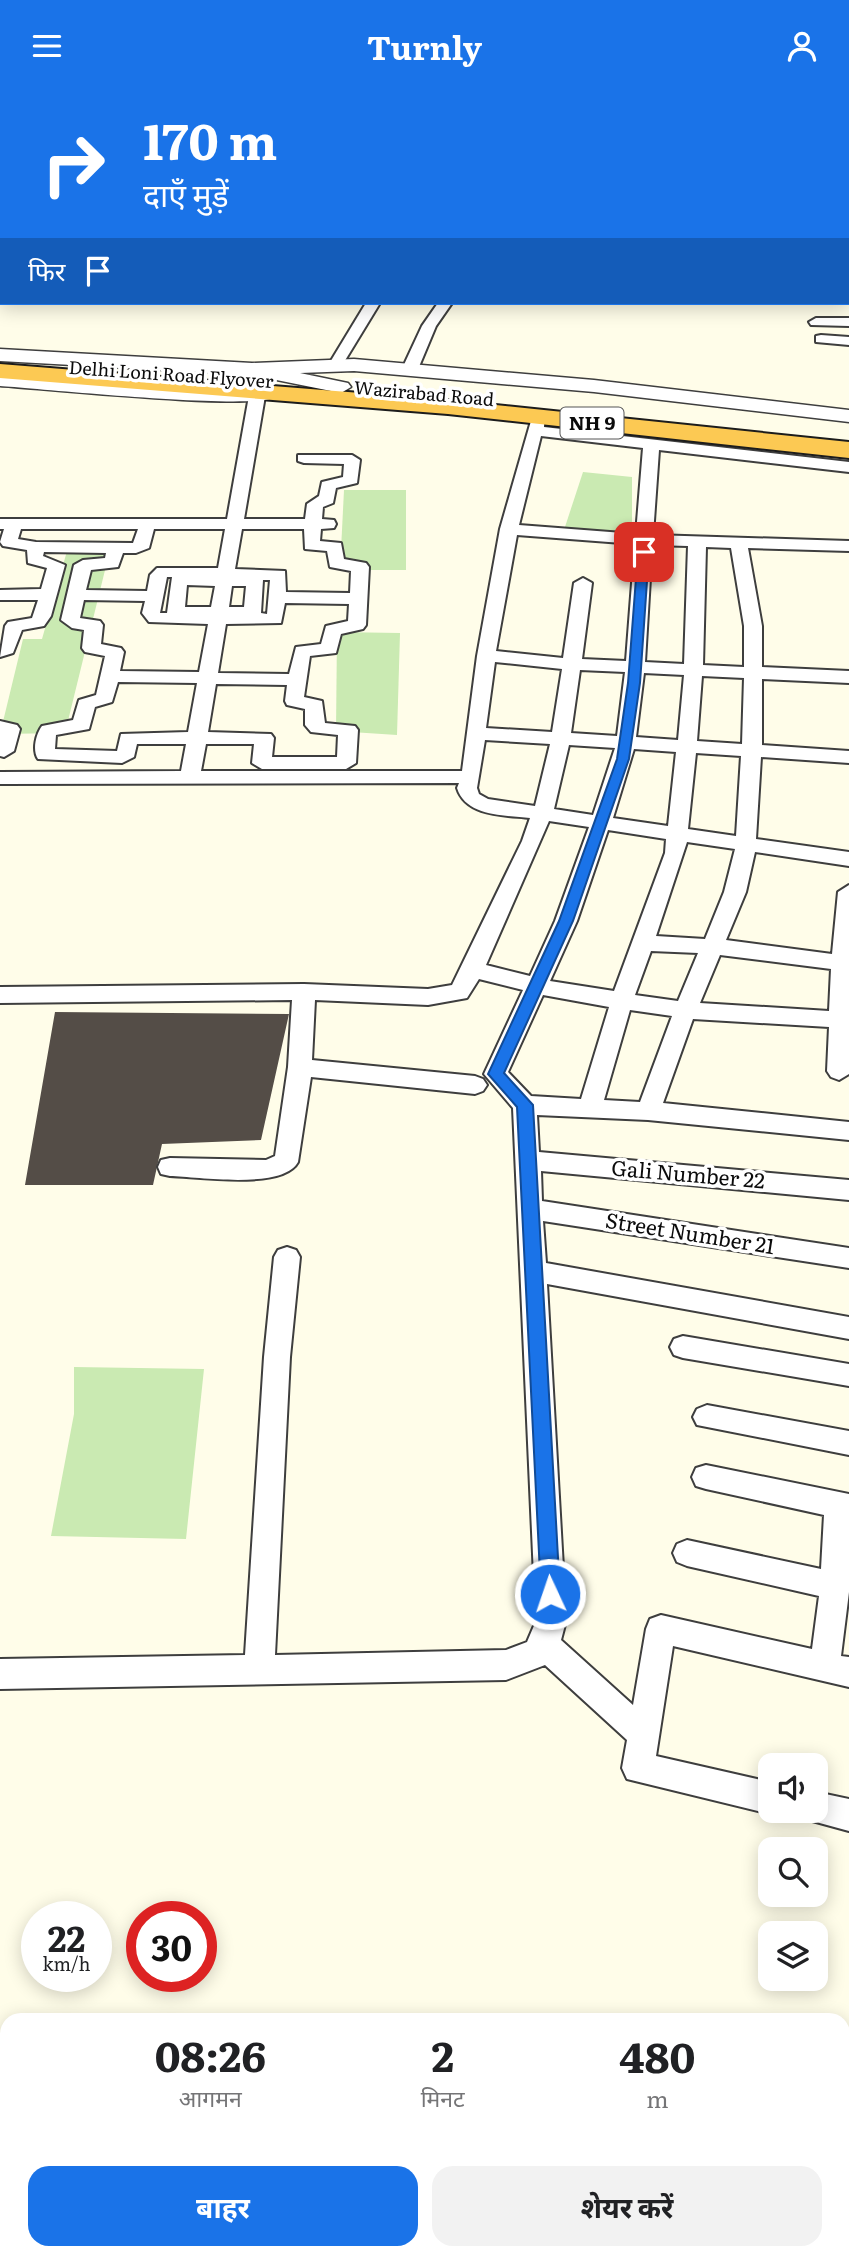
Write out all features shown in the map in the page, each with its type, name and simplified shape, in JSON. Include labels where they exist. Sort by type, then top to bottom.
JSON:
[{"type":"highway","name":"Delhi Loni Road Flyover","points":[[0,363],[249,384]]},
{"type":"highway","name":"Delhi Loni Road Flyover","points":[[0,371],[249,384],[335,383]]},
{"type":"highway","name":"Wazirabad Road","points":[[335,383],[514,390],[849,438]]},
{"type":"highway","name":"Wazirabad Road","points":[[335,383],[537,424],[849,450]]},
{"type":"street","points":[[335,383],[372,305]]},
{"type":"street","points":[[410,369],[429,326],[444,305]]},
{"type":"street","points":[[816,322],[849,322]]},
{"type":"street","points":[[821,339],[849,341]]},
{"type":"street","points":[[0,355],[249,384]]},
{"type":"street","points":[[0,380],[335,383],[410,369],[514,390],[849,416]]},
{"type":"street","points":[[190,778],[235,524],[249,384]]},
{"type":"street","points":[[849,467],[652,443],[537,424],[508,529],[467,789],[470,799],[483,805],[849,859]]},
{"type":"street","points":[[0,1674],[506,1665],[530,1660],[546,1646],[551,1621],[536,1272],[525,1105],[496,1074],[566,921],[601,823],[625,743],[635,667],[652,443]]},
{"type":"street","points":[[116,548],[112,563],[83,565],[70,620],[72,623],[95,626],[93,649],[115,652],[105,698],[86,704],[82,725],[49,730],[45,755],[122,757],[127,753],[128,738],[264,738],[261,761],[264,763],[346,763],[348,730],[318,728],[315,705],[294,701],[302,651],[326,651],[330,649],[332,630],[357,625],[360,567],[336,563],[335,547],[311,545],[320,524],[315,504],[327,499],[328,485],[351,480],[352,460],[304,458]]},
{"type":"street","points":[[147,524],[140,547],[116,548],[36,547],[9,542],[7,524],[147,524],[320,524]]},
{"type":"street","points":[[508,529],[697,543],[849,546]]},
{"type":"street","points":[[590,1108],[622,1002],[675,853],[693,669],[697,543]]},
{"type":"street","points":[[648,1111],[735,892],[746,843],[753,626],[739,544]]},
{"type":"street","points":[[0,651],[7,649],[14,626],[38,622],[48,594],[56,565],[34,559],[36,547]]},
{"type":"street","points":[[163,572],[256,582],[253,611],[218,617],[155,618],[151,613],[154,596],[159,575],[163,572]]},
{"type":"street","points":[[279,575],[275,619],[271,621],[175,612],[178,583],[182,580],[225,577],[279,575]]},
{"type":"street","points":[[0,995],[304,992],[446,997],[459,992],[473,970],[542,813],[561,739],[583,583]]},
{"type":"street","points":[[0,594],[48,594]]},
{"type":"street","points":[[77,595],[154,596]]},
{"type":"street","points":[[278,597],[359,599]]},
{"type":"street","points":[[486,656],[570,664],[849,677]]},
{"type":"street","points":[[110,676],[298,680]]},
{"type":"street","points":[[0,727],[10,729],[4,751]]},
{"type":"street","points":[[475,733],[849,757]]},
{"type":"street","points":[[0,778],[471,777]]},
{"type":"street","points":[[839,1071],[849,892]]},
{"type":"street","points":[[645,943],[712,947],[846,964]]},
{"type":"street","points":[[473,970],[557,991],[622,1002],[686,1010],[844,1019]]},
{"type":"street","points":[[170,1167],[269,1170],[286,1162],[291,1144],[300,1067],[304,992]]},
{"type":"street","points":[[300,1067],[475,1086]]},
{"type":"street","points":[[525,1105],[648,1111],[849,1131]]},
{"type":"street","name":"Gali Number 22","points":[[527,1160],[849,1190]]},
{"type":"street","name":"Street Number 21","points":[[531,1209],[849,1258]]},
{"type":"street","points":[[259,1668],[277,1357],[287,1257]]},
{"type":"street","points":[[536,1272],[849,1328]]},
{"type":"street","points":[[683,1347],[849,1375]]},
{"type":"street","points":[[707,1417],[849,1443]]},
{"type":"street","points":[[706,1477],[844,1507],[835,1586],[837,1670],[661,1629],[638,1768],[758,1795]]},
{"type":"street","points":[[687,1553],[835,1586]]},
{"type":"street","points":[[546,1646],[643,1734]]},
{"type":"street","points":[[828,1811],[849,1815]]},
{"type":"green space","points":[[583,472],[632,477],[632,534],[564,530]]},
{"type":"green space","points":[[344,490],[406,490],[406,570],[340,570]]},
{"type":"green space","points":[[69,544],[120,544],[107,562],[65,733],[0,734],[23,639],[42,639]]},
{"type":"green space","points":[[337,632],[400,633],[397,735],[336,731]]},
{"type":"green space","points":[[74,1367],[204,1369],[186,1539],[51,1536],[74,1414]]},
{"type":"building","points":[[55,1012],[289,1014],[261,1140],[162,1144],[153,1185],[25,1185]]},
{"type":"route","points":[[550,1594],[536,1272],[525,1105],[496,1074],[533,999],[566,921],[623,759],[634,683],[644,552]]}]
